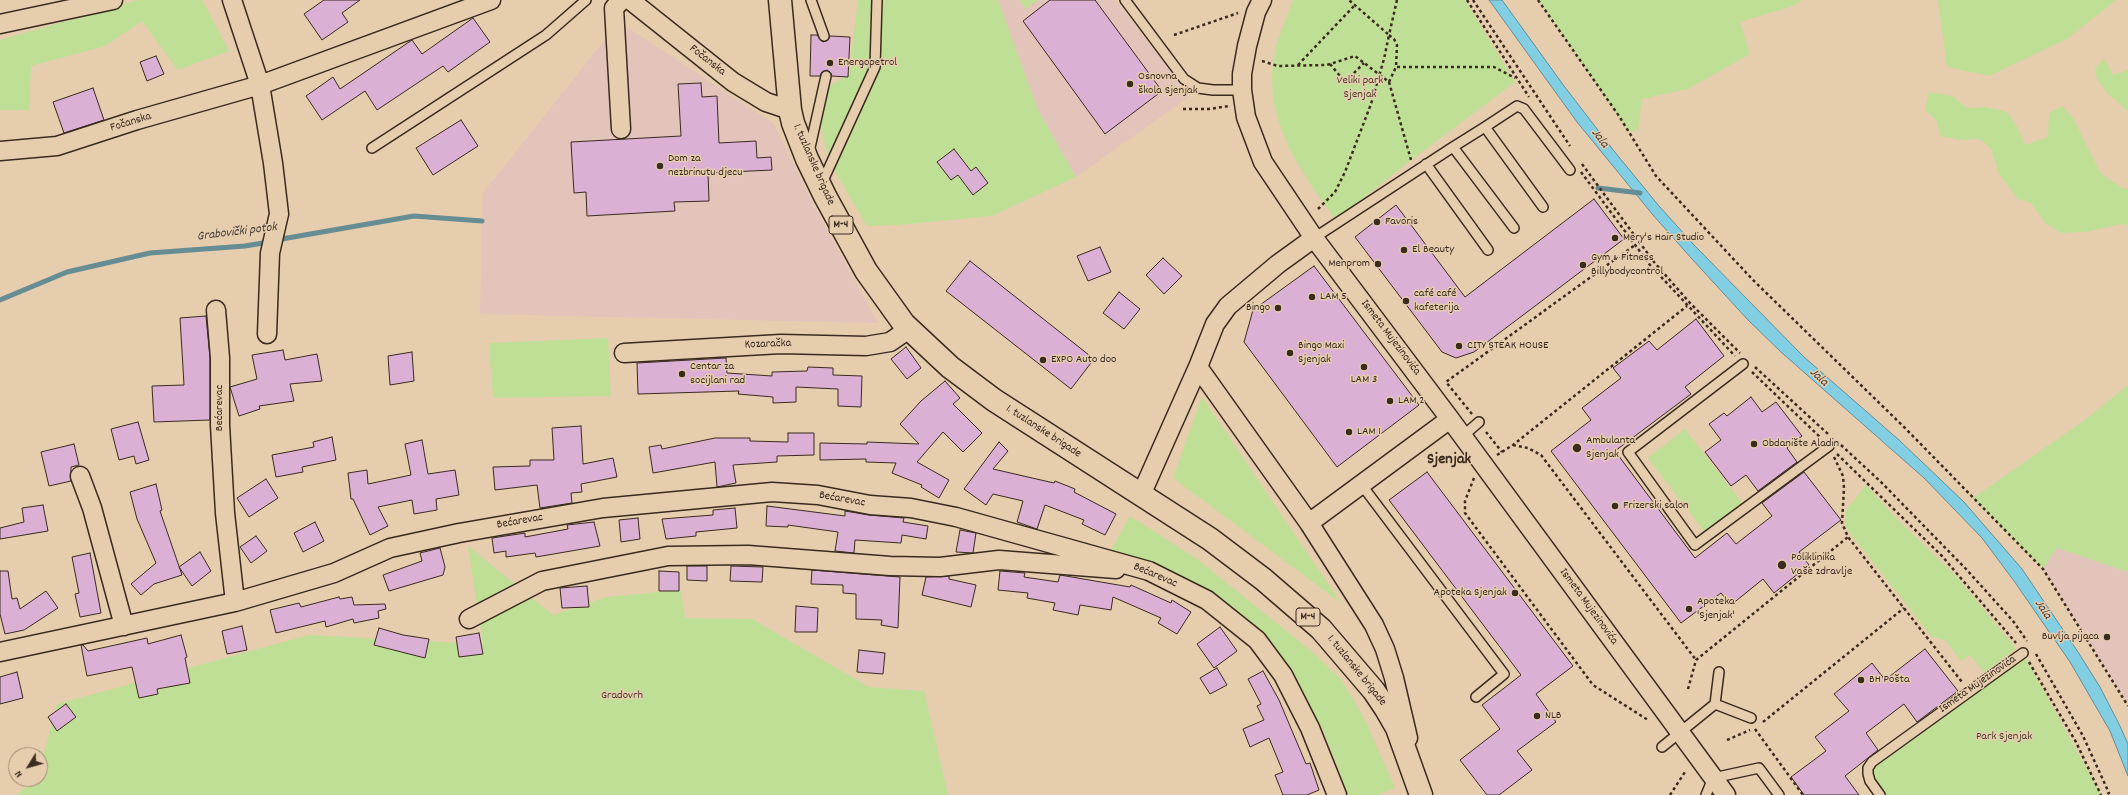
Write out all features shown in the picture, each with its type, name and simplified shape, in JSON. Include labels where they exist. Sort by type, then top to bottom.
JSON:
[{"type":"main road","name":"1. tuzlanske brigade","points":[[780,0],[790,110],[807,159],[866,271],[909,330],[950,366],[994,400],[1210,539],[1257,574],[1321,629],[1374,691],[1386,708],[1397,728],[1420,793]]},
{"type":"street","points":[[0,24],[113,0]]},
{"type":"street","points":[[232,0],[260,85],[273,163],[279,214],[270,253],[267,334]]},
{"type":"street","name":"Fočanska","points":[[0,151],[57,146],[138,120],[260,85],[491,0]]},
{"type":"street","points":[[621,129],[614,8],[622,0]]},
{"type":"street","name":"Fočanska","points":[[630,0],[733,82],[766,102],[790,110]]},
{"type":"street","name":"Ismeta Mujezinovića","points":[[1262,0],[1256,12],[1247,46],[1242,74],[1242,90],[1246,117],[1263,162],[1314,238],[1463,436],[1726,795]]},
{"type":"street","points":[[1141,495],[1198,367],[1215,324],[1228,306],[1278,264],[1314,238]]},
{"type":"street","name":"Bećarevac","points":[[216,310],[220,358],[220,425],[225,513],[235,602]]},
{"type":"street","name":"Kozaračka","points":[[624,353],[781,344],[866,346],[890,342],[909,330]]},
{"type":"street","points":[[1198,367],[1308,523],[1374,625],[1385,649],[1394,678],[1420,793]]},
{"type":"street","points":[[1308,523],[1450,419]]},
{"type":"street","points":[[80,476],[92,508],[124,626]]},
{"type":"street","name":"Bećarevac","points":[[0,652],[235,602],[334,573],[390,548],[459,533],[603,508],[772,492],[818,495],[870,505],[911,508],[956,517],[1149,571],[1207,600],[1257,640],[1284,675],[1310,728],[1337,795]]},
{"type":"street","points":[[469,619],[542,581],[668,556],[748,555],[890,566],[940,567],[999,560],[1149,571]]},
{"type":"lane","points":[[372,148],[546,35],[586,0]]},
{"type":"lane","points":[[811,0],[824,36]]},
{"type":"lane","points":[[821,187],[876,67],[877,0]]},
{"type":"lane","points":[[1125,0],[1184,79],[1198,88],[1213,90],[1242,90]]},
{"type":"lane","points":[[807,159],[826,76]]},
{"type":"lane","points":[[1314,238],[1517,106],[1524,110],[1570,170]]},
{"type":"lane","points":[[1485,127],[1543,207]]},
{"type":"lane","points":[[1453,147],[1514,228]]},
{"type":"lane","points":[[1426,164],[1488,250]]},
{"type":"lane","points":[[1746,361],[1628,452],[1696,545],[1832,443]]},
{"type":"lane","points":[[1463,436],[1479,422]]},
{"type":"lane","points":[[1361,484],[1504,674],[1476,697]]},
{"type":"lane","name":"Ismeta Mujezinovića","points":[[1880,795],[1870,781],[1868,768],[1872,762],[2024,653]]},
{"type":"lane","points":[[1662,747],[1715,704],[1719,672]]},
{"type":"lane","points":[[1715,704],[1751,718]]},
{"type":"lane","points":[[1706,795],[1713,778],[1759,768],[1779,795]]},
{"type":"path","points":[[1349,0],[1354,6],[1394,39],[1397,46],[1396,67],[1389,82],[1411,160]]},
{"type":"path","points":[[1318,209],[1335,192],[1346,172],[1371,104],[1397,0]]},
{"type":"path","points":[[1473,0],[1572,150]]},
{"type":"path","points":[[1538,0],[1619,116],[1656,176],[1753,280],[1900,423],[2043,569],[2128,706]]},
{"type":"path","points":[[1298,66],[1354,6]]},
{"type":"path","points":[[1174,35],[1245,11]]},
{"type":"path","points":[[1262,61],[1278,66],[1298,66],[1330,64],[1355,56],[1379,76],[1389,82]]},
{"type":"path","points":[[1330,64],[1345,82],[1364,62]]},
{"type":"path","points":[[1396,67],[1494,67],[1515,78]]},
{"type":"path","points":[[1581,163],[1654,262],[1690,303],[1746,361],[1832,443],[1843,476],[1844,488],[1842,523],[1848,537],[1969,691]]},
{"type":"path","points":[[1446,382],[1635,246]]},
{"type":"path","points":[[1502,452],[1513,445],[1687,306]]},
{"type":"path","points":[[1840,444],[1881,482],[1972,574],[2013,621],[2028,643]]},
{"type":"path","points":[[1513,445],[1528,448],[1541,455],[1696,660]]},
{"type":"path","points":[[1475,476],[1465,501],[1465,513],[1593,684],[1648,720]]},
{"type":"path","points":[[1688,689],[1696,660],[1848,537]]},
{"type":"path","points":[[1726,740],[1755,728],[1904,608]]},
{"type":"path","points":[[2032,648],[2084,736],[2109,793],[2105,795]]},
{"type":"path","name":"Ismeta Mujezinovića","points":[[2024,653],[2076,742],[2102,795]]},
{"type":"path","points":[[1755,728],[1803,795]]},
{"type":"path","points":[[1670,795],[1685,772]]},
{"type":"shaded area","points":[[998,0],[1115,0],[1190,96],[1076,177],[1038,110]]},
{"type":"shaded area","points":[[619,22],[773,123],[815,208],[878,323],[480,314],[483,193]]},
{"type":"shaded area","name":"Buvlja pijaca","points":[[2057,548],[2128,572],[2128,703],[2043,569]]},
{"type":"green space","points":[[138,0],[202,0],[229,51],[178,70],[142,21],[105,46],[31,66],[29,110],[0,110],[0,40]]},
{"type":"green space","points":[[858,0],[998,0],[1038,110],[1076,177],[992,216],[898,225],[867,226],[832,166],[823,139],[818,94],[849,74]]},
{"type":"green space","points":[[1019,0],[1038,0],[1026,9]]},
{"type":"green space","name":"Veliki park Sjenjak","points":[[1293,0],[1465,0],[1515,82],[1411,160],[1336,220],[1312,187],[1291,152],[1279,123],[1273,101],[1272,72],[1276,45]]},
{"type":"green space","points":[[1538,0],[1802,0],[1796,5],[1740,22],[1750,54],[1688,89],[1642,99],[1638,130],[1629,132]]},
{"type":"green space","points":[[1938,0],[2116,0],[2067,39],[1989,76],[1947,67]]},
{"type":"green space","points":[[2104,58],[2113,75],[2128,70],[2128,111],[2108,94],[2097,79],[2095,69]]},
{"type":"green space","points":[[1929,92],[1952,96],[1967,108],[1986,107],[2007,112],[2018,128],[2025,145],[2048,137],[2049,113],[2062,106],[2073,118],[2101,174],[2124,189],[2128,188],[2128,225],[2120,224],[2086,232],[2061,233],[2045,223],[2031,203],[2018,199],[1999,174],[1991,149],[1980,139],[1961,140],[1940,136],[1937,121],[1925,110]]},
{"type":"green space","points":[[608,338],[611,396],[493,398],[489,343]]},
{"type":"green space","points":[[2128,385],[2128,572],[2057,548],[2043,569],[1973,498],[2086,419]]},
{"type":"green space","points":[[1202,397],[1341,603],[1173,478]]},
{"type":"green space","points":[[1685,429],[1742,503],[1705,532],[1648,458]]},
{"type":"green space","points":[[1866,485],[1895,517],[1957,577],[2016,649],[1984,673],[1970,655],[1961,661],[1945,640],[1932,637],[1845,527],[1846,510]]},
{"type":"green space","points":[[1130,516],[1197,559],[1310,650],[1341,679],[1364,718],[1395,788],[1377,795],[1348,795],[1324,732],[1294,676],[1279,654],[1260,635],[1110,552]]},
{"type":"green space","name":"Gradovrh","points":[[468,546],[553,615],[606,597],[681,590],[685,618],[752,619],[869,687],[924,691],[948,795],[16,795],[26,787],[48,787],[48,747],[46,747],[57,704],[309,635],[483,644]]},
{"type":"green space","name":"Park Sjenjak","points":[[2023,653],[2101,795],[1880,795],[1870,781],[1872,762]]},
{"type":"water","name":"Jala","points":[[1489,0],[1502,0],[1564,86],[1614,151],[1659,206],[1695,246],[1804,357],[1899,440],[1964,502],[2022,569],[2100,687],[2119,724],[2128,744],[2128,776],[2110,731],[2070,662],[2014,581],[1982,538],[1924,478],[1781,352],[1748,320],[1692,259],[1653,215],[1577,122]]},
{"type":"building","points":[[324,0],[360,0],[342,13],[348,22],[322,40],[304,14]]},
{"type":"building","points":[[1050,0],[1095,0],[1162,91],[1105,134],[1023,21]]},
{"type":"building","points":[[473,18],[490,42],[448,72],[443,66],[377,110],[365,91],[322,120],[306,96],[333,77],[340,89],[412,40],[422,54]]},
{"type":"building","name":"Energopetrol","points":[[811,35],[817,35],[823,42],[828,40],[830,36],[850,37],[848,77],[832,76],[827,70],[822,72],[820,76],[810,76]]},
{"type":"building","points":[[156,56],[164,74],[147,81],[140,62]]},
{"type":"building","points":[[701,83],[702,97],[717,96],[719,143],[756,141],[757,158],[771,157],[772,170],[708,173],[709,201],[674,202],[675,211],[587,216],[586,192],[574,193],[571,142],[681,136],[678,84]]},
{"type":"building","points":[[93,88],[104,120],[64,133],[53,102]]},
{"type":"building","points":[[461,120],[478,146],[433,175],[416,148]]},
{"type":"building","points":[[954,149],[971,171],[976,167],[988,183],[973,195],[958,175],[951,180],[937,162]]},
{"type":"building","points":[[1594,199],[1624,239],[1474,352],[1456,358],[1442,352],[1355,237],[1396,205],[1465,297]]},
{"type":"building","points":[[1100,247],[1111,272],[1088,281],[1077,256]]},
{"type":"building","points":[[1163,258],[1182,276],[1164,294],[1146,275]]},
{"type":"building","points":[[970,261],[1094,359],[1071,389],[946,291]]},
{"type":"building","points":[[1314,266],[1419,405],[1337,467],[1244,342],[1253,310]]},
{"type":"building","points":[[1119,292],[1140,309],[1124,329],[1103,313]]},
{"type":"building","points":[[206,316],[210,358],[210,420],[154,422],[152,386],[184,385],[180,318]]},
{"type":"building","points":[[1696,319],[1724,356],[1685,387],[1691,394],[1615,451],[1695,558],[1727,533],[1736,544],[1772,516],[1762,503],[1804,472],[1841,520],[1799,552],[1809,565],[1774,593],[1763,579],[1731,605],[1721,593],[1681,623],[1551,451],[1591,420],[1582,408],[1621,378],[1613,368],[1649,341],[1657,350]]},
{"type":"building","points":[[906,347],[921,368],[907,379],[891,359]]},
{"type":"building","points":[[283,350],[285,360],[317,354],[322,381],[290,384],[294,401],[259,406],[260,409],[239,416],[230,387],[257,379],[252,355]]},
{"type":"building","points":[[412,352],[414,381],[390,385],[388,356]]},
{"type":"building","points":[[726,358],[727,373],[772,376],[772,372],[807,371],[808,367],[833,368],[833,375],[862,376],[861,407],[838,406],[838,389],[796,387],[796,402],[773,403],[773,397],[738,394],[739,391],[638,394],[637,363]]},
{"type":"building","points":[[945,381],[960,398],[953,404],[982,433],[963,452],[943,432],[917,462],[949,480],[939,498],[921,487],[922,485],[892,473],[896,463],[866,462],[866,459],[820,460],[820,443],[867,444],[867,442],[919,444],[900,424],[921,401]]},
{"type":"building","name":"Obdanište Aladin","points":[[1751,397],[1762,412],[1776,402],[1802,436],[1787,448],[1797,462],[1758,491],[1746,475],[1731,486],[1705,452],[1721,440],[1709,424],[1724,413],[1727,416]]},
{"type":"building","points":[[138,422],[149,460],[136,464],[134,456],[119,460],[111,429]]},
{"type":"building","points":[[581,426],[583,464],[613,458],[617,477],[581,484],[582,492],[571,493],[572,503],[540,508],[537,485],[495,490],[493,467],[530,466],[530,460],[554,460],[552,428]]},
{"type":"building","points":[[788,433],[814,433],[814,455],[777,456],[777,462],[733,465],[736,483],[717,487],[715,462],[653,473],[649,447],[661,445],[662,449],[715,438],[750,438],[750,441],[788,442]]},
{"type":"building","points":[[332,437],[336,460],[302,467],[303,472],[276,477],[272,455],[314,447],[313,442]]},
{"type":"building","points":[[422,440],[428,474],[455,470],[459,495],[436,499],[437,510],[414,514],[412,500],[378,507],[388,526],[370,535],[353,499],[351,499],[348,473],[367,470],[368,484],[411,475],[405,444]]},
{"type":"building","points":[[999,442],[1008,451],[993,469],[1054,483],[1055,481],[1075,489],[1074,492],[1116,514],[1105,535],[1082,524],[1084,520],[1045,505],[1037,529],[1017,522],[1023,501],[993,494],[986,505],[964,489]]},
{"type":"building","points":[[74,444],[79,465],[71,467],[71,481],[49,486],[41,452]]},
{"type":"building","points":[[1427,472],[1573,666],[1536,694],[1556,722],[1517,751],[1532,770],[1499,795],[1487,795],[1460,760],[1500,729],[1482,705],[1521,675],[1389,500]]},
{"type":"building","points":[[266,479],[278,498],[249,517],[237,498]]},
{"type":"building","points":[[156,484],[162,510],[160,511],[182,575],[154,584],[141,595],[131,584],[156,563],[137,519],[130,492]]},
{"type":"building","points":[[43,505],[48,531],[0,539],[0,528],[24,522],[22,508]]},
{"type":"building","points":[[767,506],[845,516],[845,511],[904,518],[903,522],[928,526],[926,539],[902,535],[901,543],[855,540],[854,553],[835,551],[838,532],[788,525],[788,527],[766,526]]},
{"type":"building","points":[[735,508],[737,528],[696,532],[696,536],[666,539],[662,519],[713,515],[713,510]]},
{"type":"building","points":[[638,518],[640,539],[621,542],[619,520]]},
{"type":"building","points":[[315,522],[324,541],[303,552],[294,533]]},
{"type":"building","points":[[594,522],[600,546],[536,557],[535,553],[506,557],[506,551],[494,553],[492,538],[525,533],[525,537],[568,529],[567,525]]},
{"type":"building","points":[[960,530],[976,533],[973,553],[956,552]]},
{"type":"building","points":[[256,536],[267,551],[251,563],[240,547]]},
{"type":"building","points":[[440,548],[445,567],[443,575],[389,591],[383,575],[422,561],[420,553]]},
{"type":"building","points":[[200,552],[211,571],[192,586],[179,567]]},
{"type":"building","points":[[90,553],[101,613],[80,617],[75,594],[79,593],[72,557]]},
{"type":"building","points":[[687,566],[707,566],[707,581],[687,580]]},
{"type":"building","points":[[731,566],[763,567],[762,582],[730,581]]},
{"type":"building","points":[[812,570],[900,577],[898,628],[881,625],[882,620],[856,619],[856,594],[843,593],[843,585],[811,584]]},
{"type":"building","points":[[0,571],[8,571],[12,599],[17,598],[20,609],[46,591],[58,608],[24,630],[5,634],[0,614]]},
{"type":"building","points":[[659,571],[679,572],[679,591],[659,591]]},
{"type":"building","points":[[1000,571],[1025,573],[1024,577],[1058,582],[1060,575],[1130,587],[1131,585],[1171,603],[1172,600],[1191,612],[1177,634],[1158,623],[1161,618],[1113,597],[1111,610],[1080,605],[1078,615],[1053,610],[1055,603],[1027,598],[1028,593],[998,590]]},
{"type":"building","points":[[949,576],[949,579],[976,585],[971,607],[922,595],[926,577]]},
{"type":"building","points":[[587,586],[589,607],[562,608],[560,588]]},
{"type":"building","points":[[339,597],[340,599],[352,597],[354,605],[385,604],[386,609],[378,611],[379,618],[354,623],[353,619],[326,627],[325,621],[276,633],[270,610],[299,603],[301,607]]},
{"type":"building","points":[[796,606],[818,608],[817,632],[795,632]]},
{"type":"building","points":[[242,626],[247,650],[227,654],[222,631]]},
{"type":"building","points":[[1220,627],[1237,651],[1214,668],[1197,644]]},
{"type":"building","points":[[379,628],[403,635],[429,639],[425,658],[374,645]]},
{"type":"building","points":[[479,633],[483,654],[459,657],[456,637]]},
{"type":"building","points":[[181,635],[187,657],[185,658],[190,683],[157,689],[158,694],[139,698],[132,667],[87,676],[81,645],[83,645],[88,651],[147,638],[148,644]]},
{"type":"building","points":[[1925,649],[1958,691],[1917,722],[1904,704],[1866,733],[1878,750],[1845,776],[1859,795],[1804,795],[1791,777],[1826,751],[1815,737],[1849,711],[1834,694],[1872,663],[1885,680]]},
{"type":"building","points":[[859,650],[885,653],[883,674],[857,672]]},
{"type":"building","points":[[1217,668],[1227,685],[1210,694],[1200,678]]},
{"type":"building","points":[[1263,671],[1279,700],[1306,764],[1310,763],[1319,790],[1307,795],[1283,795],[1275,775],[1283,772],[1269,738],[1250,747],[1243,729],[1264,720],[1257,706],[1261,704],[1248,679]]},
{"type":"building","points":[[17,672],[23,698],[0,704],[0,677]]},
{"type":"building","points":[[66,704],[76,717],[57,731],[48,717]]},
{"type":"waterway","name":"Grabovički potok","points":[[1598,188],[1640,193]]},
{"type":"waterway","name":"Grabovički potok","points":[[276,240],[414,216],[482,221]]},
{"type":"waterway","name":"Grabovički potok","points":[[0,300],[67,272],[150,253],[245,246],[269,242]]},
{"type":"place","name":"Energopetrol","points":[[830,63]]},
{"type":"place","name":"Osnovna škola Sjenjak","points":[[1130,84]]},
{"type":"place","name":"Dom za nezbrinutu djecu","points":[[660,166]]},
{"type":"place","name":"Favoris","points":[[1377,222]]},
{"type":"place","name":"Mery's Hair Studio","points":[[1615,238]]},
{"type":"place","name":"El Beauty","points":[[1404,250]]},
{"type":"place","name":"Menprom","points":[[1378,264]]},
{"type":"place","name":"Gym & Fitness Billybodycontrol","points":[[1583,265]]},
{"type":"place","name":"LAM 5","points":[[1312,297]]},
{"type":"place","name":"café café kafeterija","points":[[1406,301]]},
{"type":"place","name":"Bingo","points":[[1278,308]]},
{"type":"place","name":"CITY STEAK HOUSE","points":[[1459,346]]},
{"type":"place","name":"Bingo Maxi Sjenjak","points":[[1290,353]]},
{"type":"place","name":"EXPO Auto doo","points":[[1043,360]]},
{"type":"place","name":"LAM 3","points":[[1364,367]]},
{"type":"place","name":"Centar za socijlani rad","points":[[682,374]]},
{"type":"place","name":"LAM 2","points":[[1390,401]]},
{"type":"place","name":"LAM 1","points":[[1349,432]]},
{"type":"place","name":"Obdanište Aladin","points":[[1754,444]]},
{"type":"place","name":"Ambulanta Sjenjak","points":[[1577,448]]},
{"type":"place","name":"Frizerski salon","points":[[1615,506]]},
{"type":"place","name":"Poliklinika Vaše zdravlje","points":[[1782,565]]},
{"type":"place","name":"Apoteka Sjenjak","points":[[1515,593]]},
{"type":"place","name":"Apoteka 'Sjenjak'","points":[[1689,609]]},
{"type":"place","name":"Buvlja pijaca","points":[[2107,637]]},
{"type":"place","name":"BH Pošta","points":[[1861,680]]},
{"type":"place","name":"NLB","points":[[1537,716]]},
{"type":"district","name":"Sjenjak","points":[[1449,461]]}]
